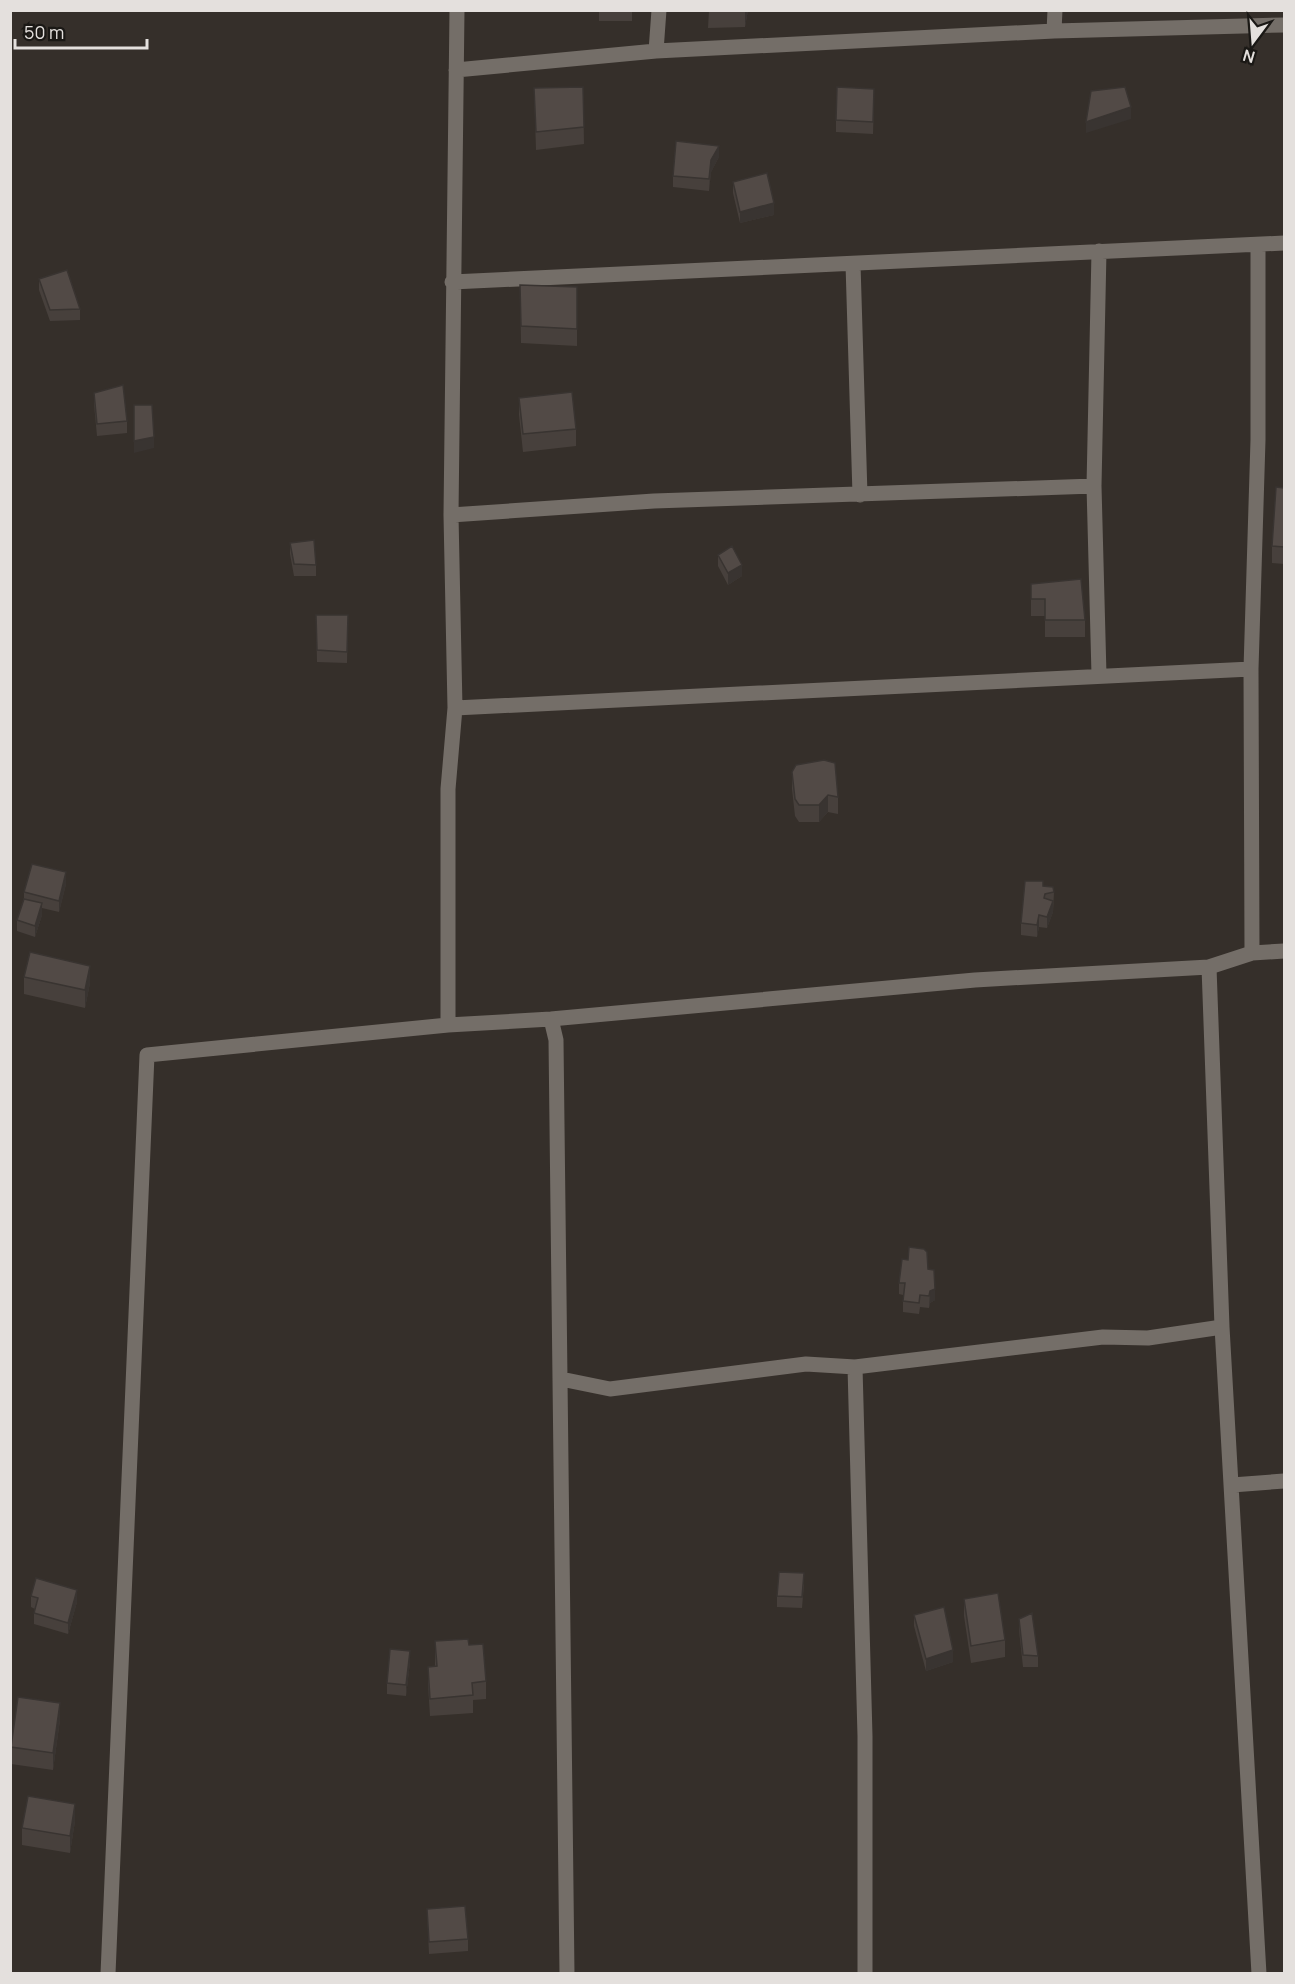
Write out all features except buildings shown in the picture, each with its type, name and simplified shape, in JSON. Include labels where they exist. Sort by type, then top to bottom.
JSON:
[{"type":"street","points":[[448,1025],[448,789],[455,708],[451,515],[457,10]]},
{"type":"street","points":[[656,51],[659,10]]},
{"type":"street","points":[[1054,31],[1055,10]]},
{"type":"street","points":[[456,70],[656,51],[1054,31],[1284,24]]},
{"type":"street","points":[[452,282],[1284,243]]},
{"type":"street","points":[[1252,953],[1251,669],[1258,440],[1258,245]]},
{"type":"street","points":[[1099,251],[1094,486],[1099,675]]},
{"type":"street","points":[[853,264],[860,495]]},
{"type":"street","points":[[451,515],[654,501],[1094,486]]},
{"type":"street","points":[[455,708],[1251,669]]},
{"type":"street","points":[[108,1974],[147,1055],[448,1025],[551,1019],[975,980],[1209,967],[1252,953],[1284,951]]},
{"type":"street","points":[[1209,967],[1222,1327],[1259,1974]]},
{"type":"street","points":[[551,1019],[556,1040],[567,1974]]},
{"type":"street","points":[[561,1379],[610,1389],[806,1364],[855,1367],[1103,1337],[1148,1338],[1222,1327]]},
{"type":"street","points":[[855,1367],[865,1736],[865,1974]]},
{"type":"street","points":[[1232,1485],[1284,1481]]}]
